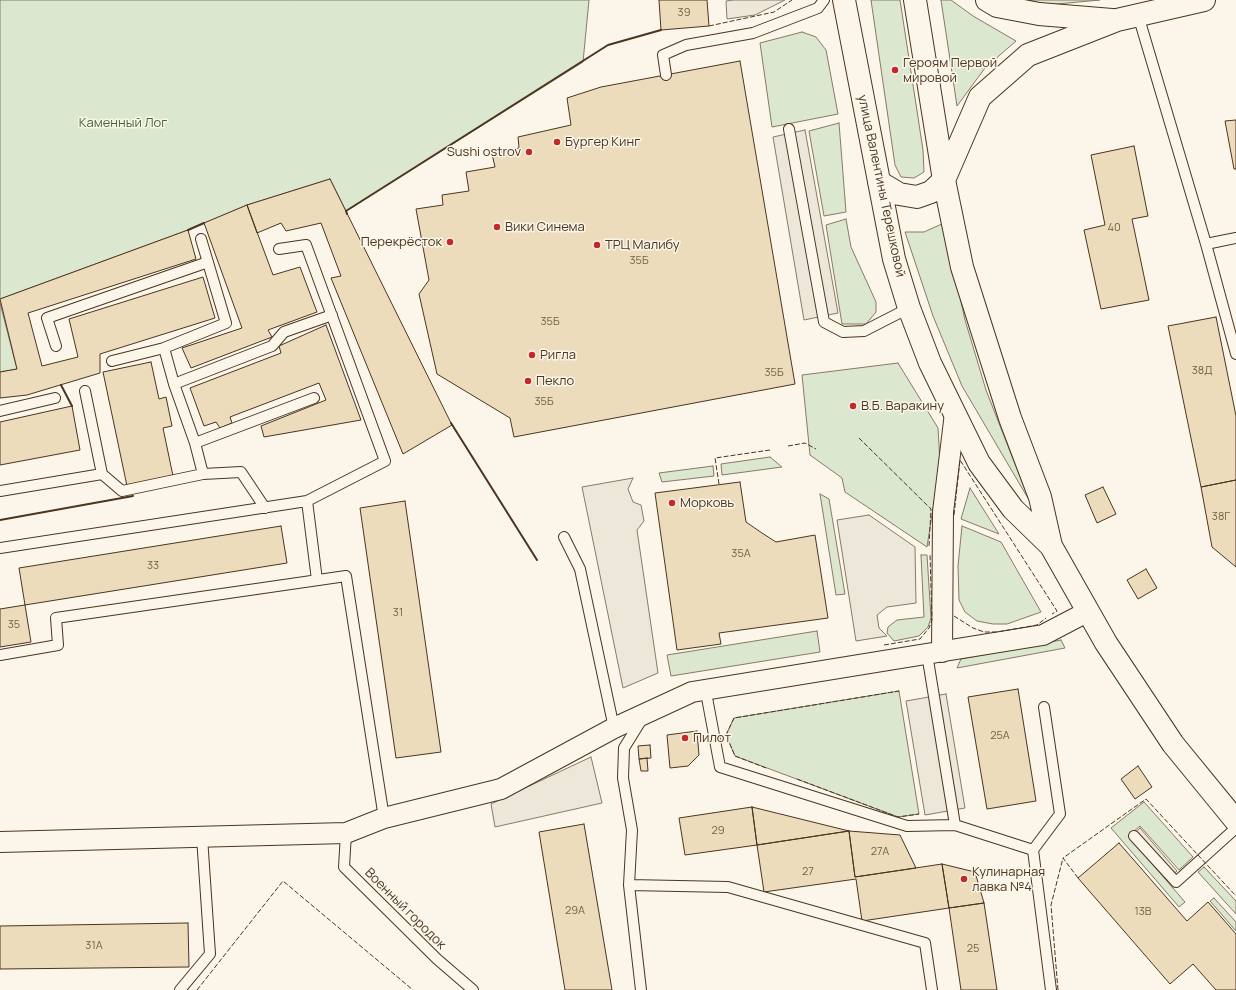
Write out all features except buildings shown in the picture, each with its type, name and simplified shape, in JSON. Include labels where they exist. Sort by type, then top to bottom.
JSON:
[{"type":"main road","name":"улица Валентины Терешковой","points":[[844,0],[894,259],[909,308],[930,363],[979,463],[1013,508],[1051,546]]},
{"type":"main road","name":"улица Валентины Терешковой","points":[[915,0],[944,180],[962,267],[1010,418],[1040,497],[1051,546],[1087,612],[1173,744],[1236,821]]},
{"type":"main road","points":[[987,0],[997,6],[1039,14],[1127,18]]},
{"type":"main road","points":[[879,182],[899,194],[917,197],[931,192],[944,180],[980,96],[1028,55],[1127,18],[1204,0]]},
{"type":"street","points":[[935,653],[942,609],[943,512],[955,413]]},
{"type":"street","points":[[942,609],[952,629],[958,634],[980,642],[995,643]]},
{"type":"street","points":[[0,842],[346,833],[384,818],[501,789],[614,728],[705,685],[935,653],[1043,635],[1087,612]]},
{"type":"lane","points":[[666,75],[664,55],[686,45],[753,33],[818,8],[824,0]]},
{"type":"lane","points":[[1127,18],[1206,244],[1236,354]]},
{"type":"lane","points":[[789,129],[824,322],[843,332],[864,331],[909,308]]},
{"type":"lane","points":[[1206,244],[1236,238]]},
{"type":"lane","points":[[112,361],[164,348],[226,323],[201,239]]},
{"type":"lane","points":[[0,548],[307,501],[384,461],[306,244],[279,249]]},
{"type":"lane","points":[[56,346],[47,318],[208,262]]},
{"type":"lane","points":[[174,384],[272,346],[284,332],[332,315]]},
{"type":"lane","points":[[164,348],[174,384],[195,443],[202,474]]},
{"type":"lane","points":[[85,391],[102,474],[122,491],[202,474],[241,472],[265,508]]},
{"type":"lane","points":[[0,411],[55,398]]},
{"type":"lane","points":[[195,443],[314,398]]},
{"type":"lane","points":[[0,491],[102,474]]},
{"type":"lane","points":[[307,501],[317,580]]},
{"type":"lane","points":[[564,537],[580,569],[614,728]]},
{"type":"lane","points":[[0,655],[58,645],[56,618],[346,576],[384,818]]},
{"type":"lane","points":[[935,653],[955,825]]},
{"type":"lane","points":[[705,685],[720,767],[907,826],[955,825],[1033,850]]},
{"type":"lane","points":[[1044,706],[1060,814],[1033,850],[1051,990]]},
{"type":"lane","points":[[641,990],[628,885],[632,830],[623,778],[624,748],[644,715]]},
{"type":"lane","points":[[1134,836],[1176,882],[1236,828]]},
{"type":"lane","name":"Военный городок","points":[[346,833],[344,867],[437,959],[473,990]]},
{"type":"lane","points":[[180,990],[210,954],[202,837]]},
{"type":"lane","points":[[628,885],[728,887],[925,943],[932,990]]},
{"type":"green space","name":"Каменный Лог","points":[[0,0],[589,0],[583,62],[346,211],[330,179],[247,205],[188,230],[0,299]]},
{"type":"green space","points":[[871,0],[900,0],[923,150],[924,172],[914,178],[901,177],[895,165]]},
{"type":"green space","points":[[941,0],[951,0],[973,16],[1016,41],[985,68],[957,106]]},
{"type":"green space","points":[[1029,0],[1100,0],[1046,5]]},
{"type":"green space","points":[[802,32],[816,37],[826,50],[838,114],[772,127],[760,43]]},
{"type":"green space","points":[[839,123],[846,212],[824,216],[809,131]]},
{"type":"green space","points":[[846,219],[851,247],[876,302],[876,312],[866,324],[842,324],[826,225]]},
{"type":"green space","points":[[944,223],[965,320],[986,390],[1029,500],[962,386],[933,316],[905,232],[924,232]]},
{"type":"green space","points":[[0,303],[17,369],[0,372]]},
{"type":"green space","points":[[898,363],[938,428],[940,463],[927,547],[845,492],[842,478],[810,455],[802,375]]},
{"type":"green space","points":[[770,457],[782,467],[722,475],[721,464]]},
{"type":"green space","points":[[713,466],[714,476],[662,482],[659,473]]},
{"type":"green space","points":[[970,488],[999,534],[961,519]]},
{"type":"green space","points":[[820,494],[829,499],[845,594],[836,595]]},
{"type":"green space","points":[[962,526],[1001,542],[1041,612],[1007,624],[993,624],[977,621],[965,612],[959,600],[958,566]]},
{"type":"green space","points":[[921,555],[927,555],[931,618],[928,627],[919,636],[894,641],[887,633],[888,627],[897,620],[924,617]]},
{"type":"green space","points":[[817,631],[820,652],[671,676],[667,655]]},
{"type":"green space","points":[[1061,640],[1065,648],[957,668],[961,659]]},
{"type":"green space","points":[[899,691],[919,814],[898,817],[735,756],[726,735],[734,718]]},
{"type":"green space","points":[[1144,802],[1193,857],[1179,870],[1140,826],[1128,836],[1185,902],[1179,907],[1111,828]]},
{"type":"green space","points":[[1204,867],[1236,901],[1236,914],[1198,872]]},
{"type":"green space","points":[[1214,898],[1236,922],[1236,931],[1210,901]]},
{"type":"shaded area","points":[[785,0],[755,15],[727,19],[726,1]]},
{"type":"shaded area","points":[[805,130],[838,313],[804,320],[773,137]]},
{"type":"shaded area","points":[[633,478],[628,489],[633,502],[641,505],[644,521],[637,530],[658,673],[623,688],[582,487]]},
{"type":"shaded area","points":[[869,515],[915,547],[916,603],[887,607],[877,615],[879,628],[887,636],[856,641],[837,520]]},
{"type":"shaded area","points":[[946,694],[965,808],[925,815],[906,701]]},
{"type":"shaded area","points":[[591,757],[602,803],[495,827],[491,804]]},
{"type":"shaded area","points":[[1140,828],[1177,871],[1168,878],[1131,836]]},
{"type":"fence","points":[[709,26],[774,12],[792,0]]},
{"type":"fence","points":[[859,438],[931,509],[929,546]]},
{"type":"fence","points":[[788,446],[805,443],[816,449]]},
{"type":"fence","points":[[719,484],[715,458],[770,450]]},
{"type":"fence","points":[[954,515],[960,460],[1057,611],[1052,614]]},
{"type":"fence","points":[[884,645],[920,639],[929,628],[932,620],[930,554]]},
{"type":"fence","points":[[954,616],[973,628],[984,632],[997,632],[1037,625],[1046,618]]},
{"type":"fence","points":[[766,768],[735,756],[726,735],[734,718],[899,691]]},
{"type":"fence","points":[[797,779],[898,817],[919,814]]},
{"type":"fence","points":[[1078,878],[1063,858],[1146,799],[1236,896]]},
{"type":"fence","points":[[1058,990],[1051,905],[1063,858]]},
{"type":"fence","points":[[197,990],[283,881],[413,990]]},
{"type":"wall","points":[[347,214],[346,211],[608,45],[661,30]]},
{"type":"wall","points":[[188,230],[204,223]]},
{"type":"wall","points":[[61,385],[72,406]]},
{"type":"wall","points":[[451,423],[537,560]]},
{"type":"wall","points":[[0,520],[133,496]]},
{"type":"place","name":"Героям Первой мировой","points":[[895,70]]},
{"type":"place","name":"Бургер Кинг","points":[[557,142]]},
{"type":"place","name":"Sushi ostrov","points":[[529,152]]},
{"type":"place","name":"Вики Синема","points":[[497,227]]},
{"type":"place","name":"Перекрёсток","points":[[450,242]]},
{"type":"place","name":"ТРЦ Малибу","points":[[597,245]]},
{"type":"place","name":"Ригла","points":[[532,355]]},
{"type":"place","name":"Пекло","points":[[528,381]]},
{"type":"place","name":"В.Б. Варакину","points":[[853,406]]},
{"type":"place","name":"Морковь","points":[[672,503]]},
{"type":"place","name":"Пилот","points":[[685,738]]},
{"type":"place","name":"Кулинарная лавка №4","points":[[964,879]]}]
